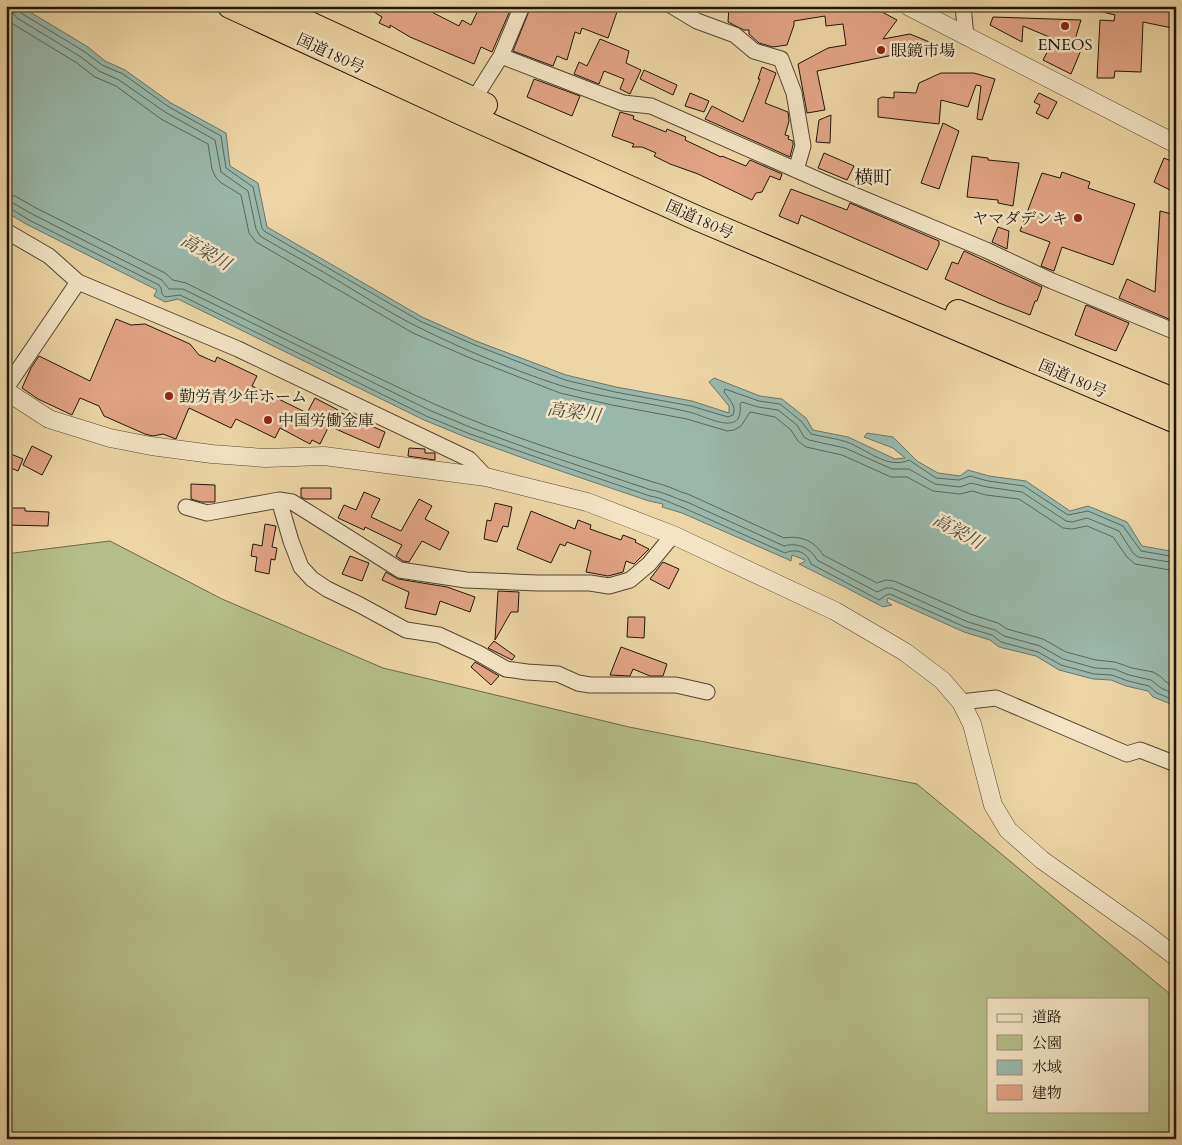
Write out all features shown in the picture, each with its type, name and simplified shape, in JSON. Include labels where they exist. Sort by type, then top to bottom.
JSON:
[{"type":"highway","name":"国道180号","points":[[230,6],[946,307],[1176,401]]},
{"type":"highway","name":"国道180号","points":[[271,6],[469,107],[699,219],[1176,421]]},
{"type":"street","points":[[469,107],[502,56],[522,6]]},
{"type":"street","points":[[672,6],[697,21],[735,35],[754,51],[781,59],[794,93],[803,146],[796,170]]},
{"type":"street","points":[[908,6],[1176,144]]},
{"type":"street","points":[[963,6],[966,37]]},
{"type":"street","points":[[502,56],[623,104],[651,106],[796,170],[986,250],[1052,281],[1176,332]]},
{"type":"street","points":[[6,231],[49,256],[78,282],[238,349],[460,454],[469,459],[486,477]]},
{"type":"street","points":[[78,282],[6,389],[49,420],[110,438],[151,446],[212,454],[265,458],[324,456],[486,477],[587,502],[673,535],[835,611],[905,652],[942,680],[961,702],[972,724],[993,805],[1008,830],[1042,860],[1176,957]]},
{"type":"street","points":[[186,508],[207,513],[279,500],[292,502],[400,570],[466,580],[590,583],[609,586],[630,580],[649,564],[673,535]]},
{"type":"street","points":[[279,500],[290,541],[301,567],[312,579],[327,589],[406,630],[438,635],[478,653],[506,669],[558,674],[578,683],[590,685],[676,685],[707,692]]},
{"type":"street","points":[[961,702],[996,698],[1127,754],[1140,750],[1176,764]]},
{"type":"green space","points":[[110,541],[222,599],[383,668],[629,727],[917,784],[1176,999],[1176,1139],[6,1139],[6,554]]},
{"type":"water","name":"高梁川","points":[[6,6],[20,6],[88,47],[105,61],[125,70],[171,103],[226,133],[230,166],[258,183],[267,227],[422,317],[476,341],[566,375],[616,387],[692,401],[729,413],[729,406],[709,382],[714,378],[760,396],[782,399],[806,418],[813,430],[848,437],[895,459],[905,458],[893,448],[864,437],[867,433],[893,437],[917,461],[938,473],[960,476],[968,470],[989,476],[1026,481],[1070,511],[1088,506],[1127,522],[1142,546],[1176,552],[1176,706],[1153,697],[1148,691],[1111,680],[1093,679],[1059,670],[1036,656],[999,647],[990,640],[964,632],[888,598],[887,602],[892,605],[883,607],[799,564],[805,560],[792,555],[791,561],[682,513],[662,507],[663,504],[534,462],[424,420],[178,299],[165,302],[154,296],[157,290],[26,224],[6,212]]},
{"type":"building","points":[[364,6],[420,6],[459,26],[462,20],[471,25],[480,6],[512,6],[492,52],[481,47],[474,64],[410,37],[390,25],[390,28],[379,23],[382,17]]},
{"type":"building","points":[[531,6],[619,6],[608,38],[582,28],[580,34],[575,32],[567,60],[557,56],[553,66],[513,51]]},
{"type":"building","points":[[729,6],[871,6],[897,20],[883,39],[910,34],[932,43],[925,55],[912,51],[817,71],[825,110],[807,113],[798,64],[828,48],[846,45],[843,24],[826,26],[825,16],[794,21],[787,45],[773,47],[759,43],[749,34],[749,30],[744,30],[728,22]]},
{"type":"building","points":[[1096,6],[1176,6],[1176,10],[1172,28],[1143,22],[1141,72],[1115,71],[1114,78],[1097,78],[1100,20],[1114,21],[1115,15],[1095,10]]},
{"type":"building","points":[[993,17],[1081,20],[1073,46],[1081,50],[1071,74],[1043,60],[1054,39],[1023,26],[1022,42],[990,25]]},
{"type":"building","points":[[600,39],[629,51],[626,63],[641,70],[630,94],[620,89],[624,79],[604,71],[599,84],[574,74],[579,62],[587,66]]},
{"type":"building","points":[[762,67],[776,73],[765,103],[788,112],[789,121],[785,135],[789,136],[788,139],[793,141],[790,157],[705,119],[712,106],[743,122],[760,79],[758,79]]},
{"type":"building","points":[[644,70],[677,85],[673,95],[640,79]]},
{"type":"building","points":[[941,73],[974,73],[995,79],[982,120],[977,119],[981,86],[976,85],[968,107],[941,100],[939,124],[878,117],[878,99],[882,97],[894,98],[894,92],[916,93],[919,83]]},
{"type":"building","points":[[534,79],[580,96],[572,116],[527,97]]},
{"type":"building","points":[[690,93],[709,101],[704,112],[685,106]]},
{"type":"building","points":[[1039,93],[1057,102],[1048,119],[1036,113],[1040,105],[1034,102]]},
{"type":"building","points":[[620,112],[634,116],[633,119],[666,132],[667,129],[686,137],[685,140],[721,157],[746,166],[750,160],[782,174],[780,180],[770,176],[762,192],[756,193],[752,200],[698,174],[670,164],[654,156],[656,153],[642,147],[632,147],[634,144],[612,136]]},
{"type":"building","points":[[831,115],[830,143],[816,142],[819,120]]},
{"type":"building","points":[[943,123],[959,131],[939,189],[921,183]]},
{"type":"building","points":[[824,153],[854,166],[847,180],[818,168]]},
{"type":"building","points":[[972,156],[988,158],[988,160],[1019,163],[1013,206],[998,203],[998,200],[967,197]]},
{"type":"building","points":[[1164,158],[1176,163],[1176,193],[1154,182]]},
{"type":"building","name":"ヤマダデンキ","points":[[1062,172],[1090,182],[1088,188],[1135,204],[1113,265],[1062,247],[1054,271],[1041,266],[1050,242],[1020,231],[1042,173],[1060,178]]},
{"type":"building","points":[[791,189],[847,210],[850,203],[939,241],[939,245],[927,270],[801,215],[798,224],[779,216]]},
{"type":"building","points":[[1160,211],[1176,215],[1176,322],[1119,298],[1127,279],[1155,292]]},
{"type":"building","points":[[998,227],[1009,231],[1007,249],[992,242]]},
{"type":"building","points":[[964,251],[1042,287],[1030,315],[945,279],[952,262],[958,264]]},
{"type":"building","points":[[1086,305],[1129,323],[1116,351],[1075,335]]},
{"type":"building","points":[[116,319],[131,325],[145,324],[190,344],[199,355],[215,362],[217,357],[257,376],[252,386],[307,413],[315,398],[337,411],[385,432],[379,448],[329,426],[320,444],[312,440],[310,444],[280,428],[275,438],[236,419],[231,428],[189,408],[176,439],[163,434],[153,436],[104,416],[99,406],[80,398],[72,415],[38,399],[22,388],[39,356],[90,381]]},
{"type":"building","points":[[32,446],[52,456],[42,475],[23,465]]},
{"type":"building","points":[[409,448],[425,449],[425,453],[435,453],[435,460],[408,456]]},
{"type":"building","points":[[6,452],[23,459],[18,471],[6,466]]},
{"type":"building","points":[[191,484],[215,485],[215,502],[201,502],[191,499]]},
{"type":"building","points":[[301,488],[331,488],[331,499],[305,499],[301,497]]},
{"type":"building","points":[[364,492],[380,499],[371,517],[401,531],[419,499],[432,506],[425,519],[449,532],[440,550],[422,541],[409,562],[403,561],[396,556],[402,545],[365,527],[364,530],[338,518],[344,505],[356,510]]},
{"type":"building","points":[[495,503],[512,507],[508,527],[503,526],[497,542],[484,539],[487,520],[491,521]]},
{"type":"building","points":[[6,508],[25,508],[25,511],[49,512],[48,526],[6,525]]},
{"type":"building","points":[[531,511],[575,529],[578,520],[591,525],[590,529],[621,540],[623,535],[636,540],[635,542],[649,549],[634,564],[626,561],[623,572],[608,576],[586,572],[591,551],[567,542],[565,546],[560,544],[551,563],[517,549]]},
{"type":"building","points":[[265,524],[276,526],[272,547],[277,548],[275,560],[271,559],[269,574],[255,571],[257,557],[251,556],[253,544],[262,546]]},
{"type":"building","points":[[350,556],[369,563],[362,581],[342,574]]},
{"type":"building","points":[[663,562],[679,569],[669,589],[650,579]]},
{"type":"building","points":[[386,572],[398,579],[447,587],[475,597],[470,612],[440,601],[436,615],[405,608],[409,592],[382,580]]},
{"type":"building","points":[[498,591],[519,592],[518,612],[511,612],[495,640]]},
{"type":"building","points":[[628,617],[645,617],[644,638],[627,637]]},
{"type":"building","points":[[494,641],[515,656],[512,660],[488,648]]},
{"type":"building","points":[[621,647],[667,664],[663,676],[650,676],[633,669],[630,676],[610,675]]},
{"type":"building","points":[[475,662],[499,676],[491,685],[471,667]]},
{"type":"place","name":"ENEOS","points":[[1065,26]]},
{"type":"place","name":"眼鏡市場","points":[[881,50]]},
{"type":"place","name":"ヤマダデンキ","points":[[1078,218]]},
{"type":"place","name":"勤労青少年ホーム","points":[[169,396]]},
{"type":"place","name":"中国労働金庫","points":[[268,420]]},
{"type":"district","name":"横町","points":[[873,177]]}]
